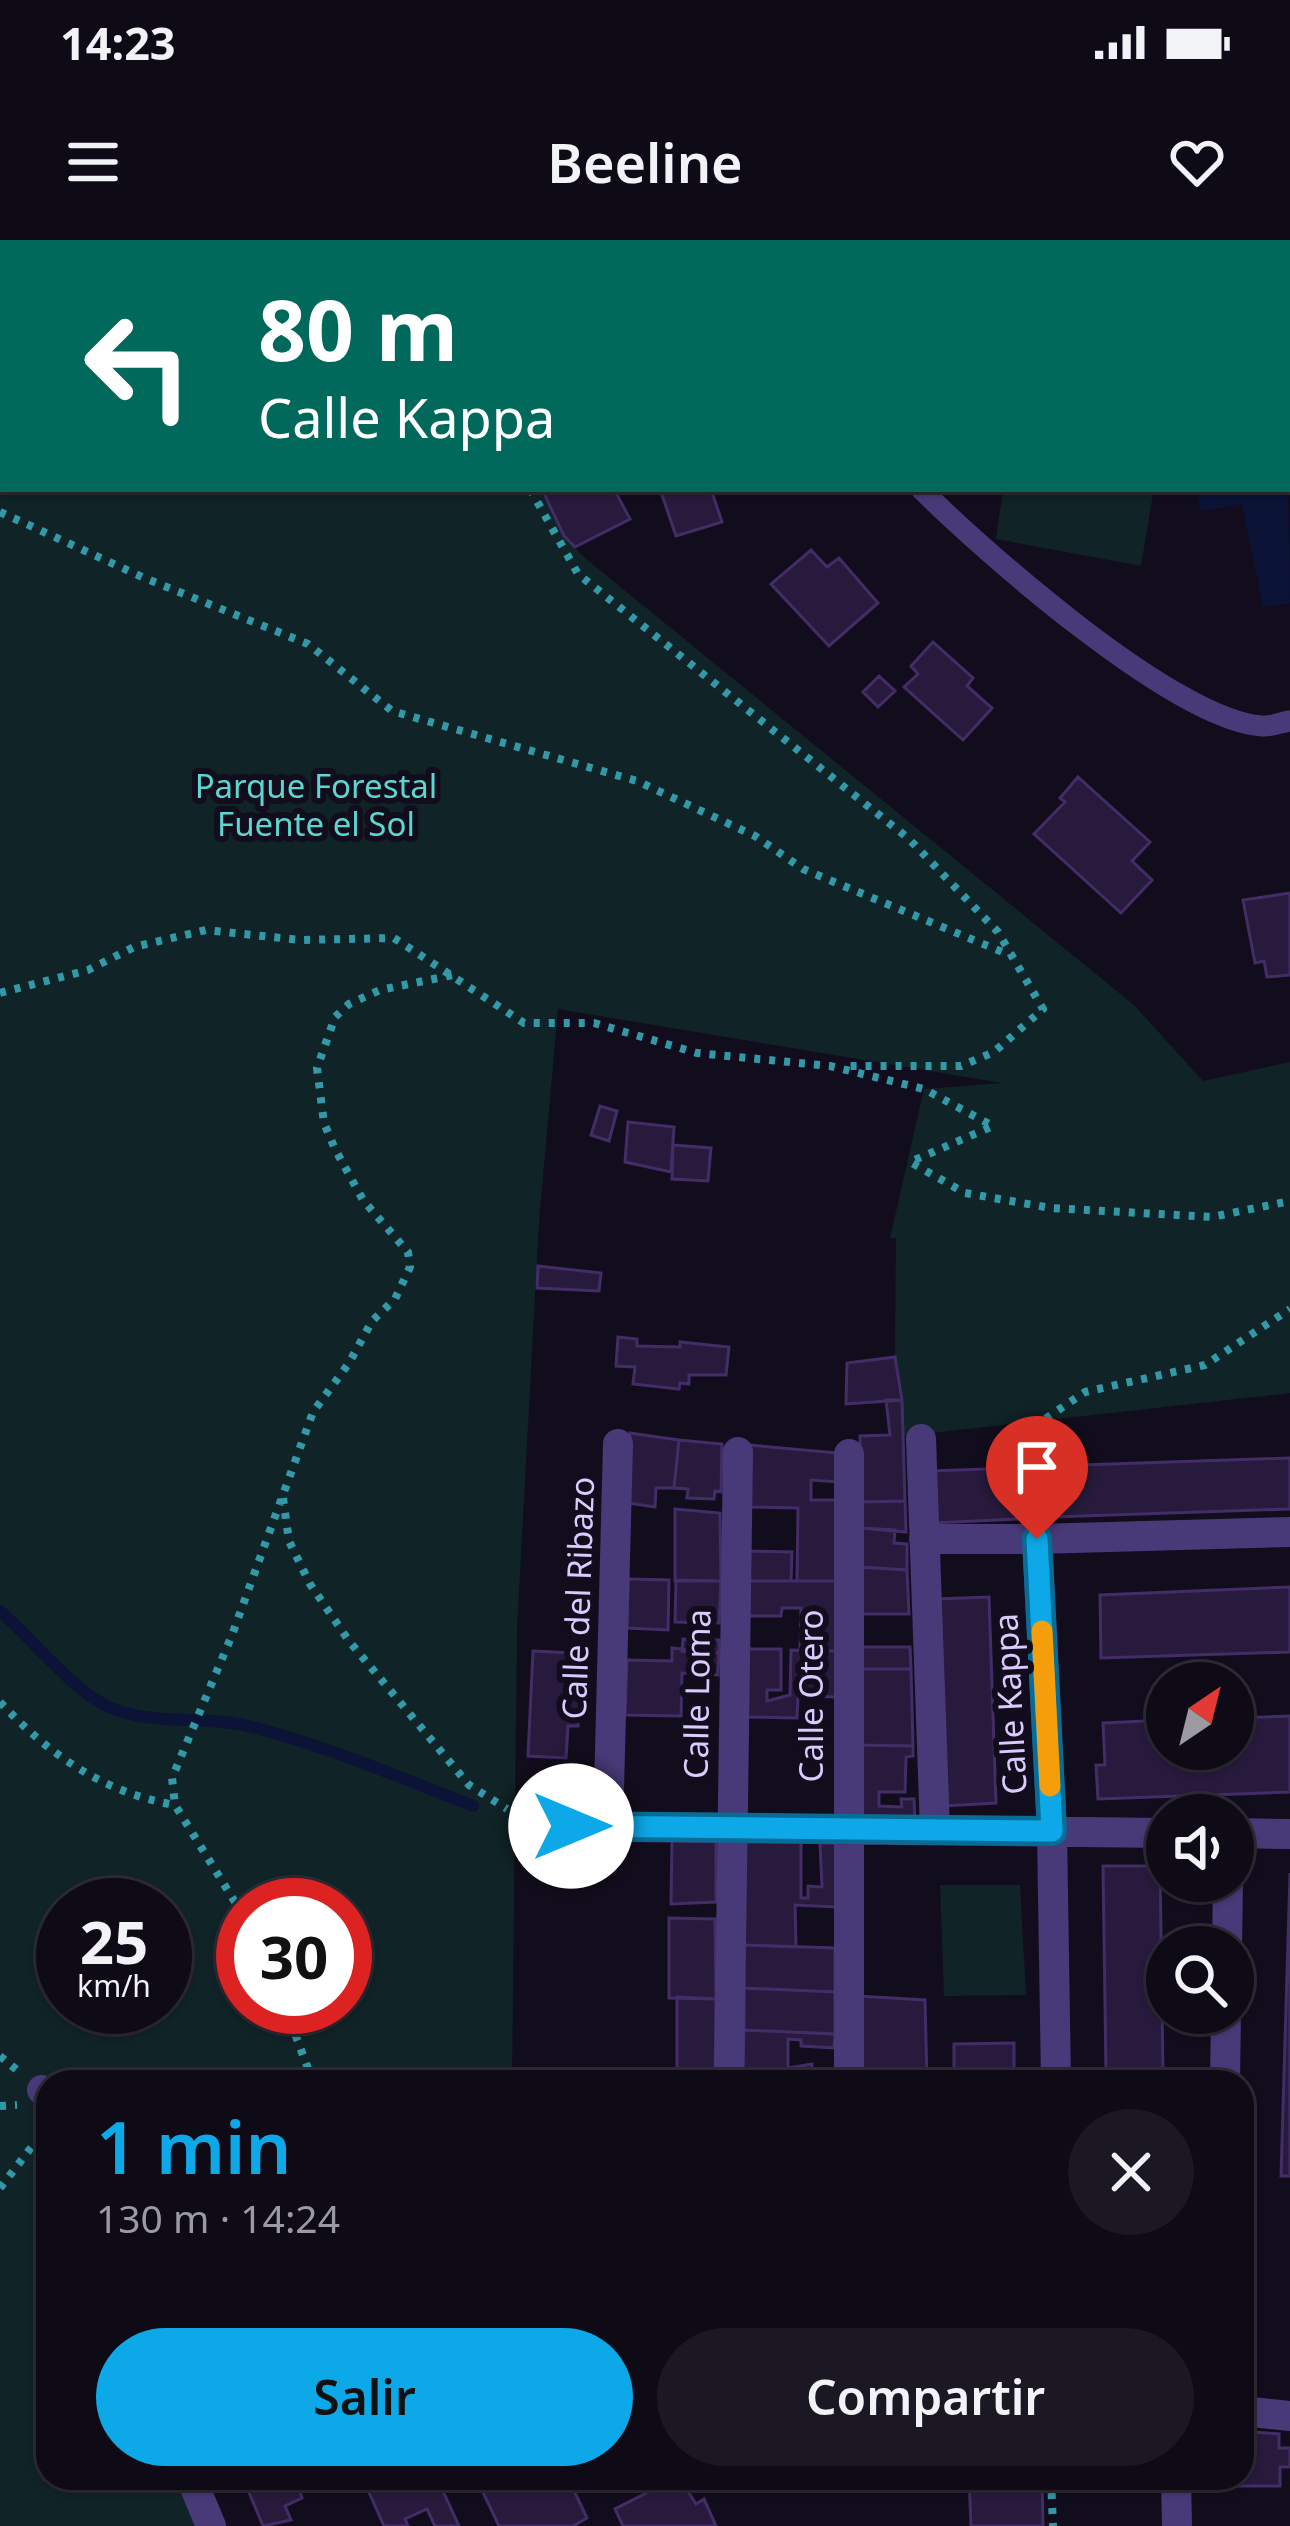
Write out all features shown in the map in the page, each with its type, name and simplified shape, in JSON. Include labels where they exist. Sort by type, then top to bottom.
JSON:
[{"type":"street","points":[[921,1439],[935,1830]]},
{"type":"street","name":"Calle del Ribazo","points":[[608,1827],[618,1444]]},
{"type":"street","name":"Calle Loma","points":[[729,2070],[738,1452]]},
{"type":"street","name":"Calle Otero","points":[[849,1454],[849,2070]]},
{"type":"street","points":[[924,1539],[1290,1532]]},
{"type":"street","name":"Calle Kappa","points":[[1037,1539],[1052,1831],[1056,2070]]},
{"type":"street","points":[[534,1826],[1146,1833]]},
{"type":"street","points":[[1254,1833],[1290,1834]]},
{"type":"street","points":[[1225,2070],[1226,2034]]},
{"type":"street","points":[[1254,2412],[1290,2416]]},
{"type":"street","points":[[196,2490],[211,2526]]},
{"type":"street","points":[[1176,2490],[1178,2526]]},
{"type":"lane","points":[[925,492],[1126,663],[1196,704],[1262,726],[1290,721]]},
{"type":"path","points":[[0,992],[88,970],[134,947],[206,930],[299,940],[394,938],[524,1023],[594,1023],[697,1053],[830,1066],[961,1066],[994,1052],[1043,1009],[998,932],[909,839],[578,574],[532,492]]},
{"type":"path","points":[[0,512],[142,577],[308,644],[392,711],[637,782],[755,836],[803,869],[1012,956]]},
{"type":"path","points":[[220,1878],[175,1805],[172,1778],[232,1635],[313,1412],[349,1364],[372,1321],[395,1299],[410,1268],[408,1252],[363,1200],[324,1123],[316,1068],[322,1044],[335,1017],[349,1004],[380,990],[454,975]]},
{"type":"path","points":[[830,1066],[925,1089],[993,1126],[910,1162],[964,1193],[1051,1208],[1212,1217],[1290,1201]]},
{"type":"path","points":[[1037,1539],[1045,1419],[1084,1392],[1205,1365],[1290,1309]]},
{"type":"path","points":[[283,1496],[289,1540],[310,1584],[349,1641],[469,1785],[534,1826]]},
{"type":"path","points":[[0,1702],[50,1751],[93,1778],[149,1801],[175,1805]]},
{"type":"path","points":[[295,2034],[309,2070]]},
{"type":"path","points":[[0,2188],[36,2141]]},
{"type":"path","points":[[1052,2490],[1053,2526]]},
{"type":"green space","name":"Parque Forestal Fuente el Sol","points":[[0,492],[543,492],[564,536],[586,559],[1134,1005],[1203,1081],[1290,1062],[1290,1393],[904,1436],[895,1357],[896,1238],[890,1238],[924,1089],[1002,1083],[558,1009],[539,1222],[517,1628],[512,2070],[36,2070],[36,2490],[187,2490],[204,2526],[0,2526]]},
{"type":"green space","points":[[1003,492],[1153,494],[1141,566],[996,539]]},
{"type":"green space","points":[[940,1885],[1020,1885],[1026,1995],[944,1996]]},
{"type":"water","points":[[1197,492],[1288,492],[1290,603],[1263,607],[1242,504],[1200,511]]},
{"type":"building","points":[[543,492],[616,492],[630,519],[575,547],[564,536]]},
{"type":"building","points":[[661,492],[712,492],[722,522],[676,536]]},
{"type":"building","points":[[811,550],[827,567],[839,558],[878,603],[829,646],[771,584]]},
{"type":"building","points":[[933,642],[973,678],[967,686],[992,708],[963,740],[904,687],[918,674],[911,666]]},
{"type":"building","points":[[879,676],[895,691],[878,707],[863,692]]},
{"type":"building","points":[[1078,777],[1150,842],[1132,861],[1152,880],[1121,913],[1034,834],[1065,802],[1060,798]]},
{"type":"building","points":[[1290,893],[1290,975],[1267,977],[1264,961],[1255,963],[1243,900]]},
{"type":"building","points":[[600,1106],[617,1111],[609,1141],[591,1135]]},
{"type":"building","points":[[628,1122],[674,1127],[671,1172],[625,1162]]},
{"type":"building","points":[[673,1145],[711,1148],[708,1181],[672,1179]]},
{"type":"building","points":[[538,1266],[601,1273],[599,1291],[537,1288]]},
{"type":"building","points":[[618,1337],[637,1339],[637,1346],[680,1347],[680,1342],[729,1347],[726,1375],[689,1375],[689,1384],[680,1383],[679,1389],[633,1384],[635,1367],[616,1366]]},
{"type":"building","points":[[895,1357],[902,1400],[846,1404],[847,1363]]},
{"type":"building","points":[[886,1400],[902,1400],[905,1501],[861,1502],[860,1436],[890,1435]]},
{"type":"building","points":[[630,1433],[679,1440],[674,1488],[656,1488],[655,1507],[628,1503]]},
{"type":"building","points":[[679,1440],[722,1444],[721,1492],[715,1491],[714,1499],[687,1498],[688,1489],[674,1488]]},
{"type":"building","points":[[749,1445],[838,1453],[838,1482],[811,1480],[811,1500],[838,1500],[838,1581],[797,1581],[798,1508],[748,1507]]},
{"type":"building","points":[[1290,1458],[1290,1509],[1053,1517],[1053,1466]]},
{"type":"building","points":[[1014,1468],[1017,1519],[933,1523],[931,1471]]},
{"type":"building","points":[[905,1501],[906,1532],[860,1528],[861,1502]]},
{"type":"building","points":[[675,1509],[720,1513],[721,1581],[675,1581]]},
{"type":"building","points":[[860,1528],[895,1530],[894,1543],[907,1544],[907,1570],[859,1567]]},
{"type":"building","points":[[747,1551],[792,1552],[791,1581],[747,1581]]},
{"type":"building","points":[[859,1567],[907,1570],[909,1614],[858,1614]]},
{"type":"building","points":[[628,1579],[669,1580],[668,1630],[627,1628]]},
{"type":"building","points":[[676,1580],[721,1581],[719,1623],[675,1622]]},
{"type":"building","points":[[747,1581],[838,1581],[837,1651],[800,1650],[801,1608],[782,1608],[781,1616],[746,1616]]},
{"type":"building","points":[[1290,1587],[1290,1652],[1101,1658],[1100,1595]]},
{"type":"building","points":[[989,1597],[996,1803],[944,1806],[937,1599]]},
{"type":"building","points":[[683,1639],[719,1640],[719,1653],[682,1651]]},
{"type":"building","points":[[859,1647],[910,1647],[911,1669],[859,1669]]},
{"type":"building","points":[[672,1648],[719,1653],[718,1675],[682,1673],[681,1716],[625,1715],[627,1660],[672,1661]]},
{"type":"building","points":[[746,1649],[781,1649],[781,1690],[767,1690],[767,1701],[790,1695],[791,1650],[837,1651],[837,1697],[798,1696],[797,1718],[745,1717]]},
{"type":"building","points":[[533,1651],[571,1653],[570,1686],[581,1686],[578,1726],[568,1726],[566,1758],[528,1756]]},
{"type":"building","points":[[859,1669],[911,1669],[913,1746],[858,1745]]},
{"type":"building","points":[[1290,1716],[1290,1792],[1098,1799],[1096,1765],[1105,1765],[1103,1723],[1146,1721],[1146,1770],[1254,1770],[1254,1717]]},
{"type":"building","points":[[858,1745],[913,1746],[913,1756],[906,1757],[905,1792],[879,1792],[879,1806],[902,1807],[901,1799],[914,1799],[915,1823],[859,1818]]},
{"type":"building","points":[[672,1840],[716,1840],[716,1902],[671,1904]]},
{"type":"building","points":[[745,1841],[801,1842],[801,1898],[808,1898],[808,1886],[822,1887],[820,1843],[836,1843],[836,1907],[795,1905],[796,1947],[744,1945]]},
{"type":"building","points":[[1103,1866],[1146,1866],[1146,1902],[1161,1902],[1161,1926],[1146,1926],[1146,2034],[1162,2034],[1163,2070],[1106,2070]]},
{"type":"building","points":[[1290,1873],[1290,2176],[1281,2176]]},
{"type":"building","points":[[669,1918],[715,1919],[716,1999],[669,1998]]},
{"type":"building","points":[[744,1945],[835,1948],[835,1992],[744,1988]]},
{"type":"building","points":[[744,1988],[835,1992],[835,2034],[744,2030]]},
{"type":"building","points":[[857,1996],[925,2000],[927,2070],[857,2070]]},
{"type":"building","points":[[677,1997],[716,1999],[715,2070],[677,2070]]},
{"type":"building","points":[[744,2030],[835,2034],[834,2048],[801,2046],[801,2040],[788,2039],[788,2068],[812,2064],[812,2070],[743,2070]]},
{"type":"building","points":[[1014,2043],[1014,2070],[954,2070],[954,2044]]},
{"type":"building","points":[[1254,2432],[1279,2434],[1279,2448],[1290,2448],[1290,2467],[1280,2467],[1280,2486],[1254,2486]]},
{"type":"building","points":[[248,2490],[299,2490],[302,2498],[285,2506],[291,2520],[263,2526]]},
{"type":"building","points":[[368,2490],[442,2490],[459,2526],[435,2526],[427,2509],[405,2519],[408,2526],[384,2526]]},
{"type":"building","points":[[482,2490],[574,2490],[587,2518],[573,2526],[499,2526]]},
{"type":"building","points":[[652,2490],[687,2490],[696,2504],[704,2499],[716,2526],[623,2526],[615,2509]]},
{"type":"building","points":[[970,2490],[1042,2490],[1043,2526],[971,2526]]},
{"type":"waterway","points":[[0,1611],[68,1678],[111,1708],[145,1717],[231,1723],[277,1734],[473,1806]]},
{"type":"waterway","points":[[522,1801],[593,1802]]},
{"type":"slow traffic","points":[[1042,1631],[1050,1786]]},
{"type":"route","points":[[571,1826],[1052,1831],[1037,1539]]}]
